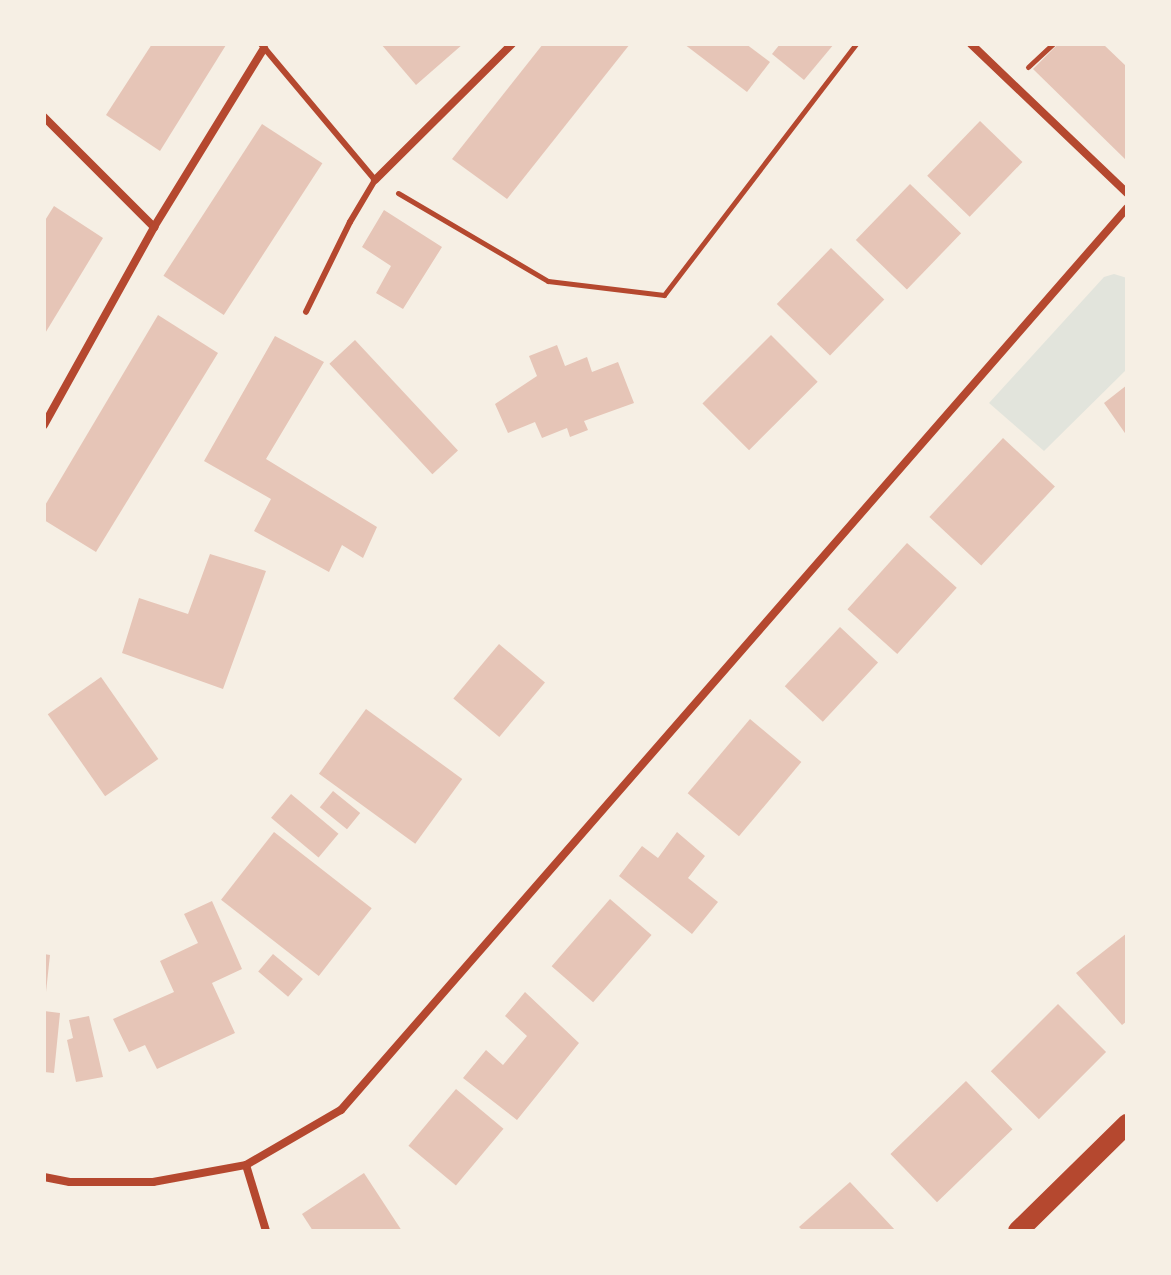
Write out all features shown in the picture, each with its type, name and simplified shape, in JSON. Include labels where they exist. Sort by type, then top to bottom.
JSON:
[{"type":"main road","points":[[1018,1231],[1127,1124]]},
{"type":"street","points":[[375,180],[512,44]]},
{"type":"street","points":[[971,44],[1127,193]]},
{"type":"street","points":[[44,425],[154,227],[262,46]]},
{"type":"street","points":[[44,117],[154,227]]},
{"type":"street","points":[[44,1177],[70,1182],[153,1182],[246,1165],[341,1110],[1127,208]]},
{"type":"street","points":[[246,1165],[266,1231]]},
{"type":"lane","points":[[262,46],[375,180],[350,222],[306,312]]},
{"type":"path","points":[[375,180],[548,281],[664,295],[856,44]]},
{"type":"path","points":[[1012,81],[1053,44]]},
{"type":"shaded area","points":[[1114,274],[1127,278],[1127,369],[1044,451],[989,403],[1104,277]]},
{"type":"building","points":[[152,44],[226,45],[160,151],[106,115]]},
{"type":"building","points":[[381,44],[463,44],[416,85]]},
{"type":"building","points":[[543,44],[630,44],[507,199],[452,159]]},
{"type":"building","points":[[684,44],[746,44],[770,62],[747,92]]},
{"type":"building","points":[[780,44],[834,44],[804,80],[772,54]]},
{"type":"building","points":[[1058,44],[1103,44],[1127,67],[1127,161],[1033,69]]},
{"type":"building","points":[[980,121],[1022,162],[970,217],[927,176]]},
{"type":"building","points":[[262,124],[322,163],[224,315],[163,276]]},
{"type":"building","points":[[910,184],[961,233],[907,289],[856,240]]},
{"type":"building","points":[[54,206],[103,238],[44,335],[44,222]]},
{"type":"building","points":[[384,210],[442,247],[403,309],[376,293],[391,266],[362,247]]},
{"type":"building","points":[[831,248],[884,299],[830,356],[777,304]]},
{"type":"building","points":[[158,315],[218,353],[96,552],[44,520],[44,507]]},
{"type":"building","points":[[771,335],[818,382],[749,450],[702,404]]},
{"type":"building","points":[[275,336],[324,362],[266,459],[377,527],[363,558],[342,545],[329,572],[254,531],[271,499],[204,461]]},
{"type":"building","points":[[355,340],[458,450],[432,474],[329,364]]},
{"type":"building","points":[[557,345],[565,366],[587,357],[592,372],[618,362],[634,403],[584,421],[588,430],[570,437],[567,428],[542,438],[535,422],[508,433],[495,404],[537,376],[529,356]]},
{"type":"building","points":[[1127,385],[1127,436],[1104,403]]},
{"type":"building","points":[[1003,438],[1055,486],[981,565],[929,517]]},
{"type":"building","points":[[907,543],[957,588],[897,654],[847,609]]},
{"type":"building","points":[[210,554],[266,571],[223,689],[122,653],[139,598],[188,614]]},
{"type":"building","points":[[840,627],[878,662],[823,722],[785,686]]},
{"type":"building","points":[[499,644],[545,683],[499,737],[453,698]]},
{"type":"building","points":[[101,677],[158,759],[105,796],[48,714]]},
{"type":"building","points":[[366,709],[462,779],[415,844],[319,774]]},
{"type":"building","points":[[750,719],[801,762],[739,836],[688,793]]},
{"type":"building","points":[[333,791],[360,813],[347,829],[320,807]]},
{"type":"building","points":[[291,794],[338,834],[319,858],[271,818]]},
{"type":"building","points":[[274,832],[372,908],[319,976],[221,900]]},
{"type":"building","points":[[677,832],[705,856],[688,878],[718,902],[692,934],[619,876],[642,846],[658,858]]},
{"type":"building","points":[[610,899],[652,935],[593,1002],[552,966]]},
{"type":"building","points":[[212,901],[242,969],[212,983],[235,1033],[157,1069],[145,1045],[129,1052],[113,1019],[174,992],[160,961],[198,943],[184,914]]},
{"type":"building","points":[[1127,933],[1127,1021],[1122,1025],[1076,973]]},
{"type":"building","points":[[44,954],[50,955],[46,992],[44,992]]},
{"type":"building","points":[[273,954],[303,979],[288,997],[258,972]]},
{"type":"building","points":[[525,992],[579,1043],[517,1120],[463,1078],[486,1050],[503,1065],[527,1036],[505,1016]]},
{"type":"building","points":[[1058,1004],[1106,1052],[1039,1119],[991,1071]]},
{"type":"building","points":[[44,1011],[60,1013],[54,1073],[44,1072]]},
{"type":"building","points":[[89,1016],[103,1077],[76,1082],[67,1040],[73,1038],[69,1020]]},
{"type":"building","points":[[966,1081],[1013,1129],[937,1202],[890,1154]]},
{"type":"building","points":[[456,1089],[503,1129],[456,1186],[408,1146]]},
{"type":"building","points":[[364,1173],[402,1231],[313,1231],[302,1214]]},
{"type":"building","points":[[850,1182],[896,1231],[803,1231],[799,1227]]}]
